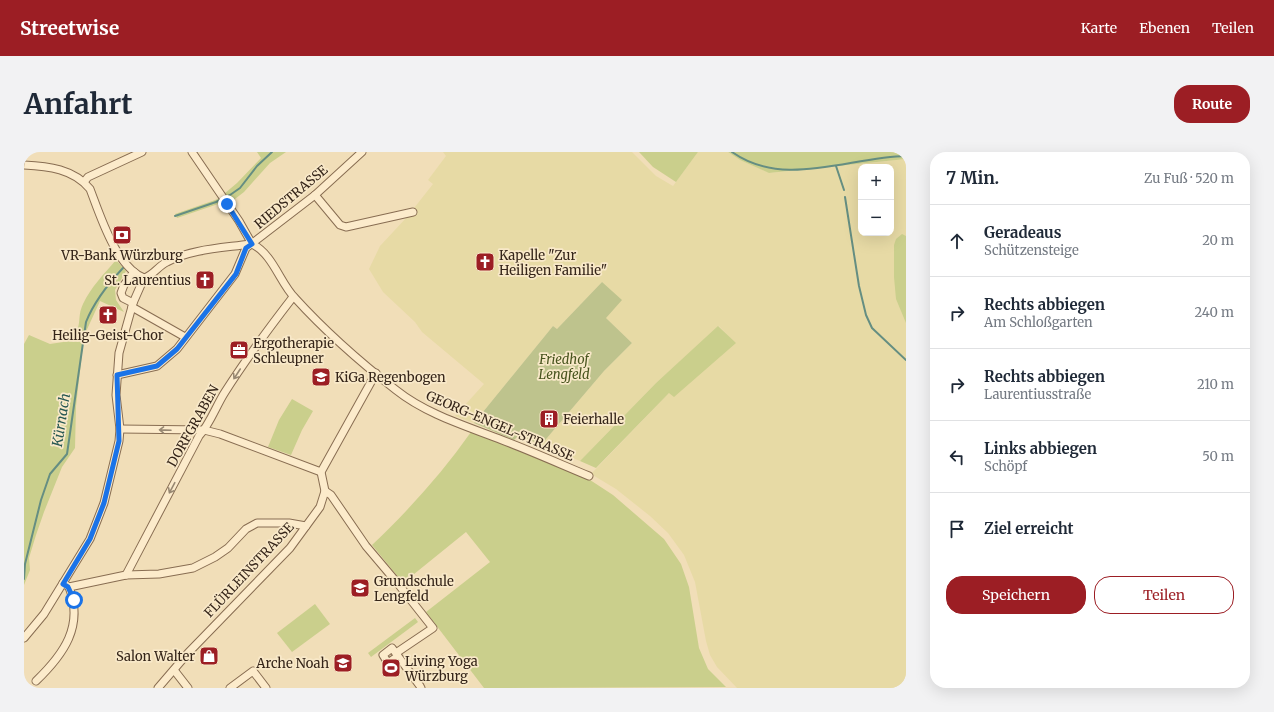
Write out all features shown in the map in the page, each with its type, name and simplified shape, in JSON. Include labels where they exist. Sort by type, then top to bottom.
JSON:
[{"type":"street","points":[[84,182],[88,177],[142,152]]},
{"type":"street","name":"GEORG-ENGEL-STRASSE","points":[[192,152],[221,194],[252,244],[257,246],[274,268],[293,297],[343,345],[396,390],[420,406],[589,476]]},
{"type":"street","name":"RIEDSTRASSE","points":[[252,244],[315,195],[362,152]]},
{"type":"street","points":[[24,165],[50,167],[63,171],[84,182],[90,189],[113,245],[134,272],[144,278]]},
{"type":"street","points":[[315,195],[340,225],[346,227],[413,212]]},
{"type":"street","points":[[117,375],[157,366],[171,355],[236,274],[246,248],[252,244]]},
{"type":"street","points":[[24,638],[66,585],[90,539],[104,503],[119,441],[120,429],[116,395],[119,353],[132,305],[144,278],[150,276],[166,262],[179,257],[209,250],[252,244]]},
{"type":"street","points":[[134,272],[124,285],[121,293],[123,298],[185,337]]},
{"type":"street","name":"DORFGRABEN","points":[[126,575],[199,436],[204,430],[224,393],[246,360],[293,297]]},
{"type":"street","points":[[376,373],[321,472],[325,491],[331,495],[366,546],[433,628],[397,654],[419,687]]},
{"type":"street","points":[[120,429],[204,430],[220,434],[321,472]]},
{"type":"street","name":"FLÜRLEINSTRASSE","points":[[158,688],[233,605],[290,548],[319,509],[325,491]]},
{"type":"street","points":[[66,585],[126,575],[159,574],[193,568],[215,557],[228,548],[246,529],[257,523],[289,523],[306,526]]},
{"type":"street","points":[[36,681],[50,668],[66,647],[75,612],[74,600],[66,585]]},
{"type":"street","points":[[174,670],[188,688]]},
{"type":"street","points":[[230,688],[253,671],[266,688]]},
{"type":"shaded area","points":[[443,152],[632,152],[656,176],[673,186],[698,152],[728,152],[740,160],[770,173],[906,159],[906,688],[737,688],[717,667],[710,655],[695,582],[684,555],[668,533],[650,516],[616,489],[591,474],[669,393],[735,343],[719,326],[656,383],[580,461],[541,445],[604,371],[632,343],[606,318],[602,282],[557,329],[553,326],[474,423],[455,416],[484,384],[422,332],[415,322],[383,292],[369,269],[380,246],[407,217],[433,184],[428,180],[446,156]]},
{"type":"green space","points":[[257,152],[286,152],[270,163],[244,192],[231,202],[221,203],[177,218],[175,214],[218,199],[237,183],[261,158]]},
{"type":"green space","points":[[639,152],[698,152],[676,182],[653,167]]},
{"type":"green space","points":[[728,152],[906,152],[906,159],[769,173],[740,160]]},
{"type":"green space","points":[[902,234],[906,236],[906,323],[896,299],[894,277],[894,245],[896,239]]},
{"type":"green space","points":[[116,260],[126,271],[115,290],[116,300],[124,312],[100,301],[84,336],[76,406],[75,448],[62,467],[44,512],[29,558],[30,570],[24,585],[24,344],[29,335],[50,344],[70,341],[77,331],[81,309],[86,298]]},
{"type":"green space","name":"Friedhof Lengfeld","points":[[602,282],[622,300],[606,318],[632,343],[604,371],[541,445],[519,435],[514,440],[474,423],[553,326],[557,329]]},
{"type":"green space","points":[[718,326],[736,343],[674,397],[669,393],[596,468],[580,461],[656,383]]},
{"type":"green space","points":[[292,399],[313,411],[302,430],[291,455],[268,447],[279,420]]},
{"type":"green space","points":[[471,432],[587,478],[613,495],[664,539],[681,564],[689,587],[699,648],[708,669],[726,687],[484,688],[426,612],[490,562],[466,532],[403,583],[372,545],[424,491]]},
{"type":"green space","points":[[315,604],[330,624],[292,652],[277,633]]},
{"type":"green space","points":[[415,618],[418,622],[371,657],[368,653]]},
{"type":"waterway","name":"Kürnach","points":[[175,216],[216,202],[230,195],[240,188],[257,166],[272,152]]},
{"type":"waterway","points":[[732,152],[752,163],[773,168],[795,170],[906,156]]},
{"type":"waterway","points":[[836,166],[844,190]]},
{"type":"waterway","points":[[845,197],[859,286],[866,315],[872,328],[906,360]]},
{"type":"waterway","name":"Kürnach","points":[[24,579],[25,564],[41,500],[50,474],[67,454],[86,322],[93,307],[112,280],[123,268]]},
{"type":"place","name":"VR-Bank Würzburg","points":[[122,235]]},
{"type":"place","name":"Kapelle \"Zur Heiligen Familie\"","points":[[485,262]]},
{"type":"place","name":"St. Laurentius","points":[[205,280]]},
{"type":"place","name":"Heilig-Geist-Chor","points":[[108,315]]},
{"type":"place","name":"Ergotherapie Schleupner","points":[[239,350]]},
{"type":"place","name":"KiGa Regenbogen","points":[[321,377]]},
{"type":"place","name":"Feierhalle","points":[[549,419]]},
{"type":"place","name":"Grundschule Lengfeld","points":[[360,588]]},
{"type":"place","name":"Salon Walter","points":[[209,656]]},
{"type":"place","name":"Arche Noah","points":[[343,663]]},
{"type":"place","name":"Living Yoga Würzburg","points":[[391,668]]},
{"type":"route","points":[[74,600],[68,587],[63,584],[69,571],[90,539],[96,525],[104,503],[119,441],[120,429],[116,395],[117,375],[157,366],[166,360],[177,349],[206,310],[236,274],[246,248],[252,244],[239,220],[227,204]]}]
